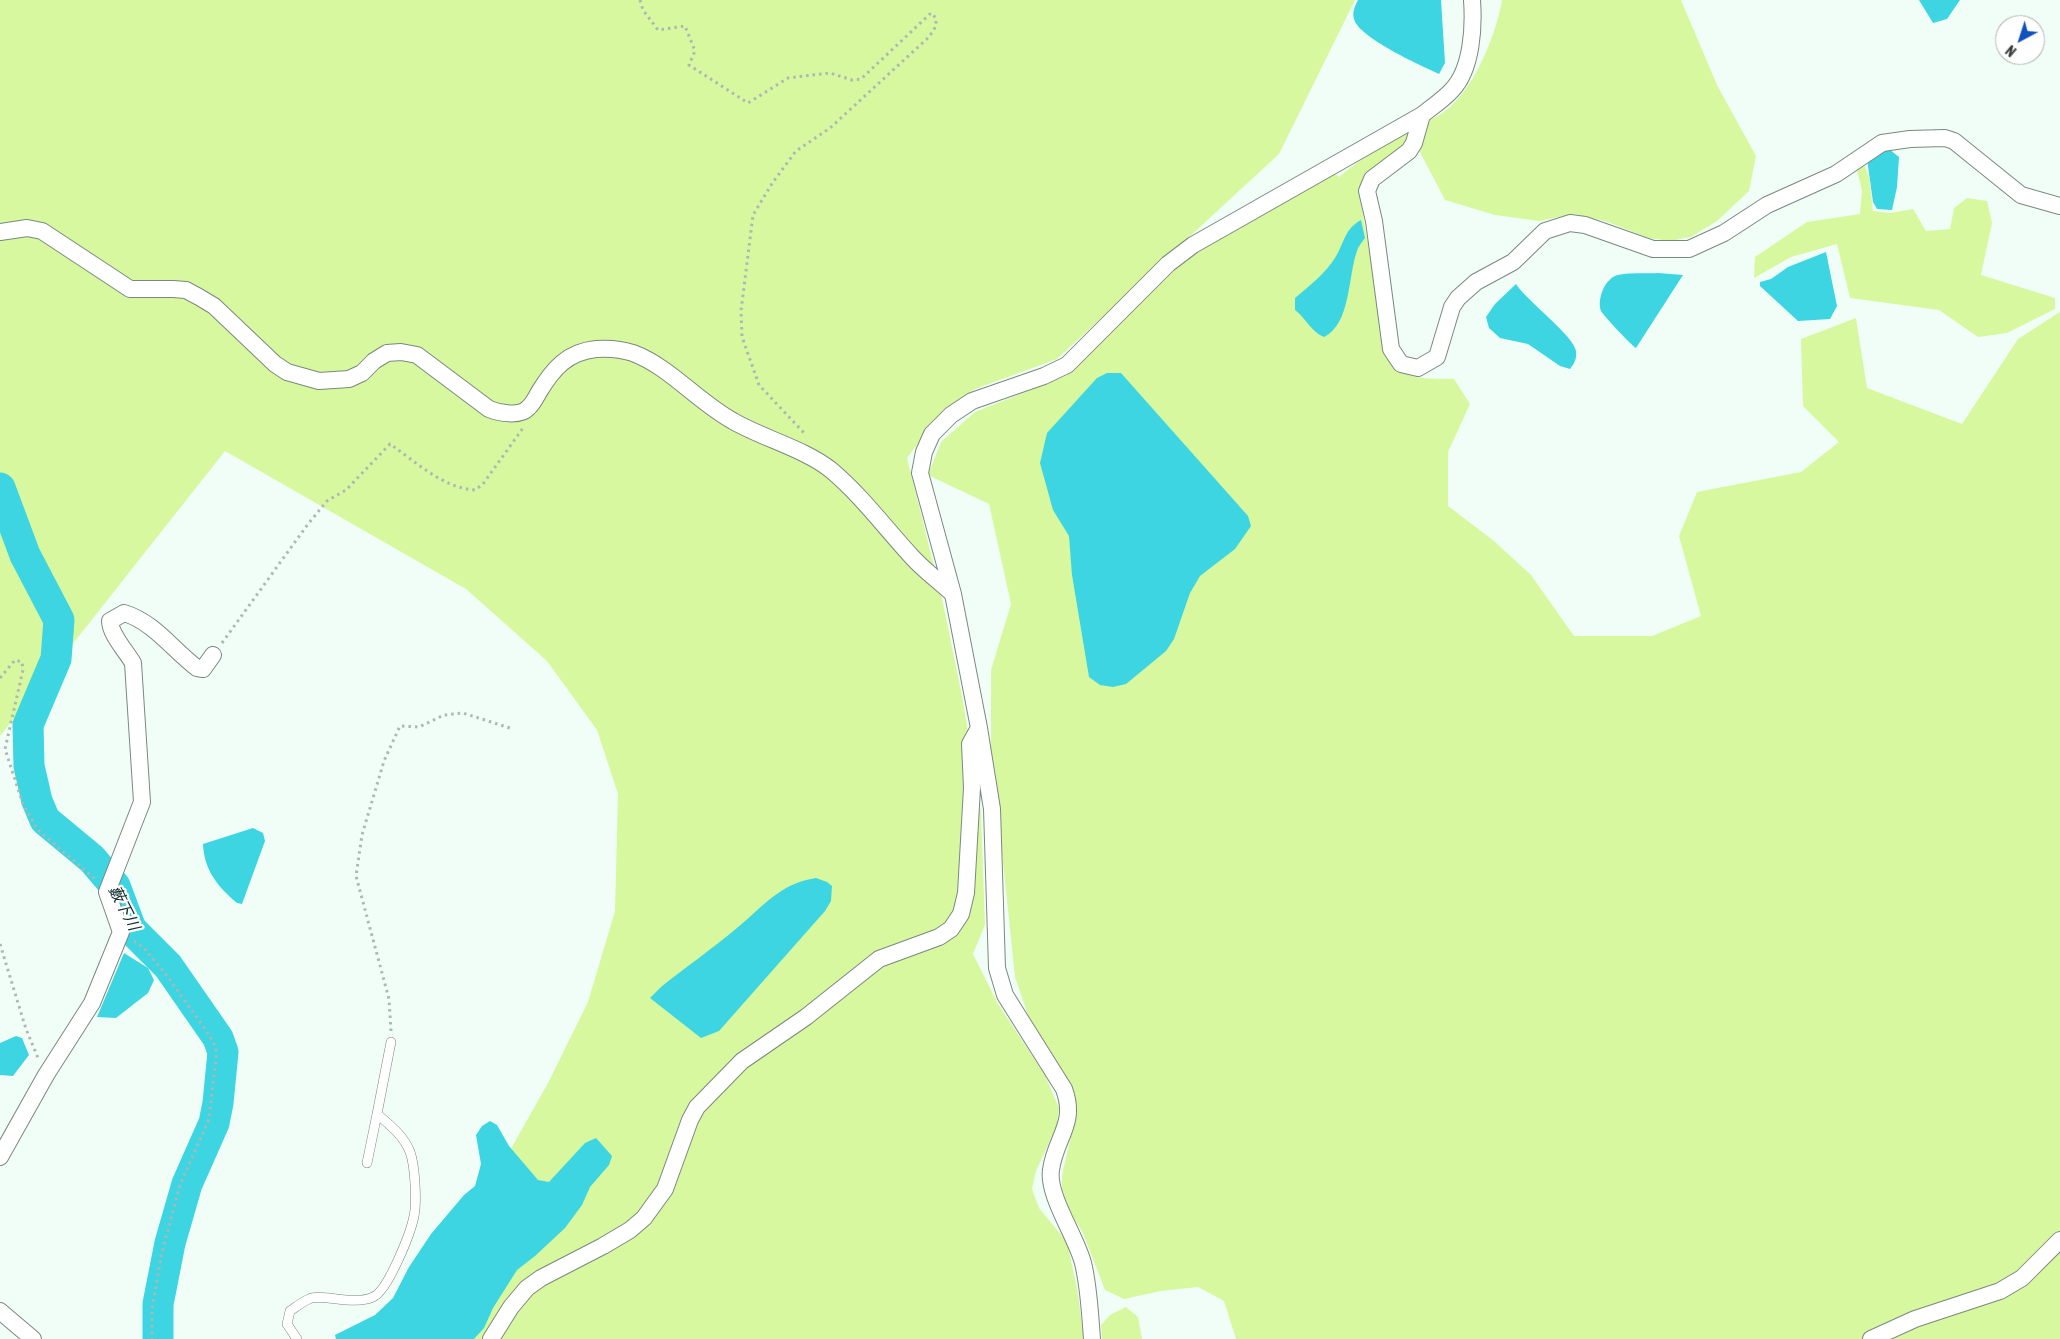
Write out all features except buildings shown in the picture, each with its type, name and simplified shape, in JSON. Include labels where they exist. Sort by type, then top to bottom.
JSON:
[{"type":"street","points":[[1092,1339],[1084,1264],[1074,1235],[1054,1196],[1050,1171],[1068,1118],[1070,1104],[1064,1090],[1005,995],[997,968],[992,809],[979,728],[952,594],[920,473],[924,452],[932,434],[951,415],[972,400],[1044,376],[1066,365],[1168,264],[1194,245],[1422,115],[1453,90],[1468,58],[1473,12],[1472,0]]},
{"type":"street","points":[[1422,115],[1414,143],[1409,151],[1372,179],[1367,191],[1374,221],[1391,348],[1401,364],[1418,368],[1437,357],[1452,307],[1458,298],[1476,282],[1513,262],[1545,231],[1570,223],[1584,225],[1653,249],[1689,249],[1724,233],[1767,204],[1836,174],[1882,143],[1910,139],[1945,138],[1954,141],[2021,195],[2060,206]]},
{"type":"street","points":[[0,232],[26,228],[42,231],[130,289],[173,288],[186,290],[200,296],[245,333],[275,364],[295,375],[319,380],[334,382],[349,379],[362,373],[387,353],[401,352],[417,355],[489,409],[497,412],[516,413],[523,412],[529,408],[550,374],[562,361],[578,353],[593,349],[613,348],[632,353],[654,363],[695,396],[732,421],[829,468],[854,491],[915,560],[952,594]]},
{"type":"street","points":[[0,1157],[46,1075],[92,1003],[121,932],[110,885],[142,802],[133,663],[124,646],[111,630],[110,621],[124,613],[133,616],[155,631],[197,668],[203,668],[213,655]]},
{"type":"street","points":[[492,1339],[511,1307],[534,1283],[624,1234],[644,1218],[665,1189],[697,1106],[742,1061],[806,1017],[879,958],[939,937],[951,929],[961,914],[966,893],[972,788],[970,744],[979,728]]},
{"type":"street","points":[[1871,1339],[1915,1319],[2000,1291],[2022,1278],[2060,1240]]},
{"type":"street","points":[[0,1312],[33,1339]]},
{"type":"lane","points":[[367,1163],[391,1042]]},
{"type":"lane","points":[[297,1339],[287,1324],[290,1311],[310,1298],[351,1301],[373,1298],[380,1293],[393,1273],[414,1216],[414,1171],[410,1152],[398,1132],[377,1114]]},
{"type":"path","points":[[640,0],[643,10],[658,30],[684,26],[695,52],[689,65],[748,103],[788,78],[830,74],[852,80],[861,79],[931,13],[936,18],[936,26],[929,37],[830,128],[796,151],[773,182],[753,215],[740,311],[742,337],[759,385],[812,441]]},
{"type":"path","points":[[213,655],[314,516],[327,501],[346,490],[390,444],[443,481],[462,488],[475,490],[483,484],[524,428],[529,408]]},
{"type":"path","points":[[0,678],[14,660],[22,662],[23,670],[5,749],[23,804],[38,830],[90,873],[110,885]]},
{"type":"path","points":[[391,1042],[389,999],[356,876],[362,835],[384,761],[400,726],[419,728],[444,715],[463,713],[513,730]]},
{"type":"path","points":[[121,932],[144,948],[168,976],[208,1033],[216,1048],[210,1119],[180,1185],[167,1233],[152,1309],[152,1339]]},
{"type":"path","points":[[0,944],[26,1029],[46,1075]]},
{"type":"green space","points":[[0,0],[1355,0],[1279,154],[1057,359],[975,389],[944,409],[907,458],[942,598],[963,701],[981,813],[985,925],[973,954],[998,1004],[1045,1075],[1059,1108],[1057,1125],[1036,1171],[1032,1189],[1039,1208],[1067,1242],[1077,1288],[1084,1339],[373,1339],[487,1191],[548,1083],[588,1002],[615,911],[618,794],[597,730],[547,661],[466,589],[225,451],[0,736]]},
{"type":"green space","points":[[1502,0],[1681,0],[1717,85],[1756,156],[1749,191],[1717,221],[1691,237],[1670,241],[1649,238],[1605,221],[1573,214],[1539,221],[1495,215],[1445,200],[1419,150],[1430,120],[1444,112],[1457,100],[1478,69],[1493,33]]},
{"type":"green space","points":[[1410,130],[1407,144],[1361,186],[1360,198],[1386,348],[1395,364],[1404,373],[1425,378],[1454,379],[1470,404],[1448,452],[1448,506],[1494,541],[1531,575],[1574,636],[1652,636],[1701,616],[1679,536],[1697,492],[1801,472],[1839,442],[1803,406],[1801,339],[1856,318],[1867,388],[1962,424],[2018,339],[2060,312],[2060,1339],[1236,1339],[1224,1301],[1198,1287],[1161,1291],[1124,1299],[1105,1290],[1083,1233],[1062,1199],[1062,1175],[1077,1110],[1070,1084],[1030,1021],[1015,977],[991,748],[991,670],[1011,604],[989,504],[928,475],[941,442],[975,412],[1066,376],[1185,260],[1334,173],[1339,177],[1373,152]]},
{"type":"green space","points":[[1864,164],[1869,178],[1873,211],[1890,213],[1913,209],[1926,231],[1950,229],[1954,208],[1967,198],[1987,201],[1992,223],[1981,275],[2055,298],[2055,309],[2007,333],[1978,337],[1939,310],[1850,298],[1837,244],[1791,257],[1754,278],[1755,257],[1807,222],[1860,214],[1862,190],[1856,167]]},
{"type":"green space","points":[[1126,1307],[1138,1317],[1142,1339],[1102,1339],[1101,1325],[1110,1315]]},
{"type":"water","points":[[1358,0],[1441,0],[1445,63],[1439,74],[1391,50],[1358,26],[1353,16]]},
{"type":"water","points":[[1919,0],[1960,0],[1947,19],[1933,23]]},
{"type":"water","points":[[1889,149],[1899,157],[1897,187],[1892,210],[1877,209],[1873,202],[1867,159]]},
{"type":"water","points":[[1361,220],[1365,238],[1359,246],[1354,261],[1344,310],[1333,331],[1324,337],[1319,335],[1295,310],[1295,298],[1326,269],[1335,258],[1348,232]]},
{"type":"water","points":[[1826,252],[1837,306],[1830,319],[1798,321],[1760,286],[1760,282],[1771,279],[1788,267]]},
{"type":"water","points":[[1658,273],[1683,275],[1636,348],[1601,311],[1602,291],[1611,278],[1615,276]]},
{"type":"water","points":[[1516,284],[1573,345],[1576,356],[1570,369],[1560,366],[1528,344],[1500,338],[1489,328],[1486,317],[1495,304]]},
{"type":"water","points":[[1107,373],[1121,373],[1248,516],[1251,526],[1235,549],[1200,576],[1190,593],[1174,639],[1166,651],[1126,684],[1113,687],[1100,685],[1089,677],[1072,575],[1069,536],[1053,510],[1040,463],[1047,433],[1097,378]]},
{"type":"water","points":[[253,828],[263,833],[265,841],[242,904],[237,903],[230,897],[213,877],[206,862],[203,844]]},
{"type":"water","points":[[816,878],[832,886],[831,901],[825,911],[719,1031],[701,1038],[650,998],[661,987],[728,936],[782,890]]},
{"type":"water","points":[[124,953],[148,968],[154,980],[148,993],[116,1018],[97,1017]]},
{"type":"water","points":[[16,1036],[22,1038],[29,1055],[13,1076],[0,1075],[0,1043]]},
{"type":"water","points":[[490,1121],[497,1125],[509,1146],[538,1180],[549,1182],[585,1143],[596,1138],[612,1156],[609,1165],[590,1187],[582,1205],[565,1228],[517,1270],[493,1308],[484,1328],[474,1339],[336,1339],[335,1335],[375,1315],[393,1298],[409,1267],[431,1234],[464,1195],[475,1186],[481,1164],[476,1135],[482,1126]]},
{"type":"waterway","name":"藪下川","points":[[0,488],[25,555],[59,620],[56,659],[28,725],[29,766],[37,801],[45,820],[92,859],[115,886],[131,929],[168,966],[218,1038],[223,1052],[214,1123],[187,1184],[170,1243],[158,1304],[158,1339]]}]
